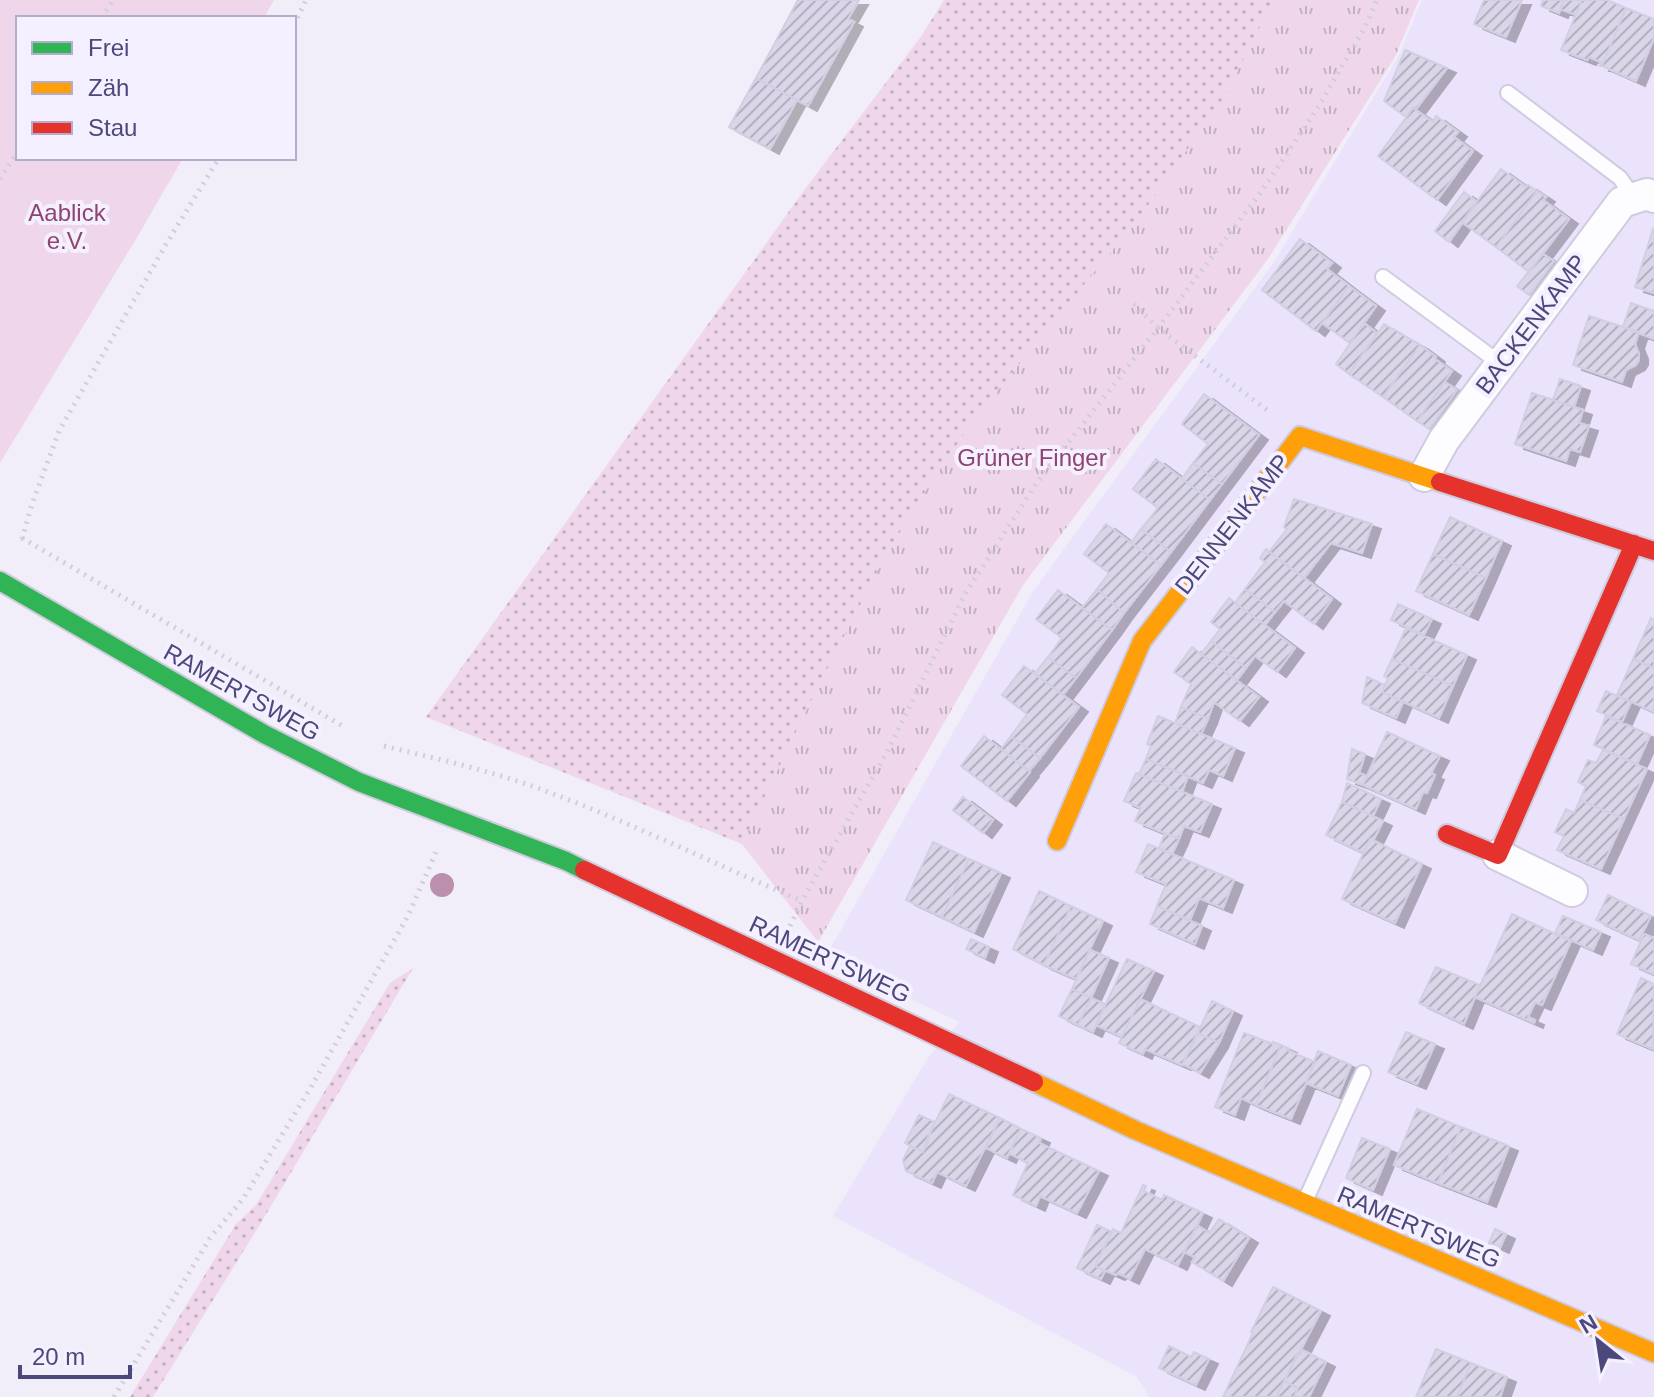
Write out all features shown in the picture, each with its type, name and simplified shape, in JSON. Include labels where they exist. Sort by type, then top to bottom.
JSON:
[{"type":"street","name":"BACKENKAMP","points":[[1424,476],[1444,440],[1622,202],[1644,197]]},
{"type":"street","name":"DENNENKAMP","points":[[1057,841],[1142,641],[1300,436],[1654,551]]},
{"type":"street","points":[[1498,855],[1634,544]]},
{"type":"street","name":"RAMERTSWEG","points":[[0,581],[264,734],[359,782],[566,861],[1135,1130],[1654,1353]]},
{"type":"street","points":[[1447,834],[1572,891]]},
{"type":"lane","points":[[1508,93],[1644,197]]},
{"type":"lane","points":[[1383,277],[1501,364]]},
{"type":"lane","points":[[1304,1203],[1363,1073]]},
{"type":"path","points":[[296,21],[306,0]]},
{"type":"path","points":[[773,959],[802,901],[888,750],[965,594],[1036,484],[1261,192],[1317,109],[1364,29],[1377,0]]},
{"type":"path","points":[[0,179],[16,154]]},
{"type":"path","points":[[218,160],[59,431],[22,538],[350,730]]},
{"type":"path","points":[[1134,304],[1158,328],[1300,436]]},
{"type":"path","points":[[379,745],[472,767],[531,786],[595,810],[802,901]]},
{"type":"path","points":[[114,1397],[210,1238],[243,1199],[311,1087],[408,916],[450,818]]},
{"type":"shaded area","points":[[1422,0],[1654,0],[1654,1397],[1149,1397],[1137,1377],[833,1216],[928,1058],[959,1022],[825,958],[1034,590],[1274,262],[1398,57]]},
{"type":"green space","name":"Aablick e.V.","points":[[0,0],[274,0],[265,16],[16,16],[16,160],[182,160],[0,463]]},
{"type":"green space","points":[[944,0],[1274,0],[1223,99],[1142,214],[976,417],[932,481],[886,555],[742,844],[426,717],[808,185],[920,38]]},
{"type":"green space","name":"Grüner Finger","points":[[1274,0],[1419,0],[1395,57],[1268,259],[1023,585],[818,942],[742,844],[814,695],[886,555],[932,481],[976,417],[1142,214],[1223,99]]},
{"type":"green space","points":[[413,968],[153,1397],[130,1397],[236,1224],[256,1205],[390,983]]},
{"type":"building","points":[[798,0],[859,0],[848,19],[854,22],[808,106],[756,78]]},
{"type":"building","points":[[1484,0],[1522,0],[1506,37],[1474,24]]},
{"type":"building","points":[[1543,0],[1564,0],[1559,13],[1541,6]]},
{"type":"building","points":[[1564,0],[1582,0],[1576,15],[1560,9]]},
{"type":"building","points":[[1582,0],[1607,0],[1626,8],[1602,66],[1601,62],[1589,57],[1587,60],[1561,50]]},
{"type":"building","points":[[1626,8],[1654,19],[1654,38],[1636,81],[1602,66]]},
{"type":"building","points":[[1405,50],[1447,68],[1416,109],[1413,108],[1406,117],[1384,101]]},
{"type":"building","points":[[756,78],[797,100],[770,149],[729,127]]},
{"type":"building","points":[[1413,108],[1433,122],[1436,116],[1458,132],[1454,137],[1473,151],[1437,200],[1378,156]]},
{"type":"building","points":[[1501,169],[1537,191],[1496,247],[1462,222]]},
{"type":"building","points":[[1537,191],[1546,197],[1543,200],[1569,219],[1529,272],[1496,247]]},
{"type":"building","points":[[1464,192],[1477,202],[1449,242],[1435,231]]},
{"type":"building","points":[[1654,230],[1654,293],[1635,287]]},
{"type":"building","points":[[1300,239],[1332,263],[1327,269],[1349,286],[1316,331],[1262,290]]},
{"type":"building","points":[[1543,254],[1554,261],[1529,295],[1517,286]]},
{"type":"building","points":[[1349,286],[1376,306],[1350,343],[1322,323]]},
{"type":"building","points":[[1631,303],[1654,311],[1654,339],[1623,327]]},
{"type":"building","points":[[1589,316],[1639,332],[1635,344],[1639,360],[1626,370],[1622,382],[1573,365]]},
{"type":"building","points":[[1364,323],[1377,333],[1349,374],[1336,364]]},
{"type":"building","points":[[1384,324],[1420,345],[1383,397],[1349,374]]},
{"type":"building","points":[[1420,345],[1452,371],[1417,421],[1383,397]]},
{"type":"building","points":[[1560,379],[1581,386],[1574,407],[1553,400]]},
{"type":"building","points":[[1445,382],[1457,390],[1429,429],[1417,421]]},
{"type":"building","points":[[1532,393],[1583,410],[1579,423],[1589,426],[1580,452],[1570,449],[1566,461],[1515,444]]},
{"type":"building","points":[[1204,394],[1259,435],[1222,484],[1193,463],[1208,444],[1182,424]]},
{"type":"building","points":[[1156,459],[1210,500],[1171,552],[1141,529],[1158,508],[1133,489]]},
{"type":"building","points":[[1193,463],[1222,484],[1210,500],[1182,479]]},
{"type":"building","points":[[1294,499],[1372,524],[1362,553],[1331,543],[1304,578],[1269,552],[1287,529],[1284,527]]},
{"type":"building","points":[[1450,517],[1502,541],[1486,578],[1433,554]]},
{"type":"building","points":[[1106,524],[1161,565],[1124,613],[1097,589],[1109,573],[1084,554]]},
{"type":"building","points":[[1141,529],[1171,552],[1161,565],[1131,543]]},
{"type":"building","points":[[1266,549],[1332,599],[1314,624],[1284,601],[1275,612],[1245,589],[1265,562],[1260,558]]},
{"type":"building","points":[[1433,554],[1486,578],[1469,615],[1416,591]]},
{"type":"building","points":[[1097,589],[1124,613],[1112,630],[1082,608]]},
{"type":"building","points":[[1245,589],[1275,612],[1265,625],[1235,603]]},
{"type":"building","points":[[1058,590],[1112,630],[1076,678],[1048,657],[1062,638],[1036,619]]},
{"type":"building","points":[[1229,598],[1295,648],[1277,672],[1255,656],[1246,668],[1211,641],[1220,629],[1211,622]]},
{"type":"building","points":[[1398,604],[1432,619],[1424,635],[1391,620]]},
{"type":"building","points":[[1651,618],[1654,620],[1654,668],[1633,659]]},
{"type":"building","points":[[1406,628],[1467,655],[1453,686],[1392,659]]},
{"type":"building","points":[[1211,641],[1246,668],[1237,680],[1201,654]]},
{"type":"building","points":[[1192,647],[1259,697],[1240,721],[1214,702],[1208,719],[1181,707],[1191,684],[1174,672]]},
{"type":"building","points":[[1048,657],[1076,678],[1063,695],[1035,673]]},
{"type":"building","points":[[1392,659],[1453,686],[1439,718],[1382,692],[1388,678],[1384,676]]},
{"type":"building","points":[[1633,659],[1654,668],[1654,712],[1617,695]]},
{"type":"building","points":[[1024,666],[1079,707],[1040,758],[1011,736],[1027,714],[1002,695]]},
{"type":"building","points":[[1367,677],[1385,685],[1382,692],[1403,702],[1396,718],[1362,703]]},
{"type":"building","points":[[1606,691],[1631,702],[1622,722],[1597,711]]},
{"type":"building","points":[[1181,707],[1208,719],[1201,734],[1175,723]]},
{"type":"building","points":[[1158,716],[1235,748],[1223,776],[1209,770],[1203,783],[1146,759],[1151,746],[1147,744]]},
{"type":"building","points":[[1606,716],[1650,735],[1637,764],[1594,745]]},
{"type":"building","points":[[1387,732],[1440,756],[1431,773],[1435,775],[1427,793],[1423,792],[1416,809],[1363,785]]},
{"type":"building","points":[[984,736],[1030,772],[1007,801],[961,766]]},
{"type":"building","points":[[1011,736],[1040,758],[1029,771],[1001,749]]},
{"type":"building","points":[[1352,749],[1365,754],[1359,773],[1367,776],[1363,785],[1347,779]]},
{"type":"building","points":[[1603,750],[1647,769],[1624,819],[1580,800],[1586,786],[1578,782],[1588,760],[1596,763]]},
{"type":"building","points":[[1146,759],[1188,776],[1182,792],[1139,774]]},
{"type":"building","points":[[1136,773],[1212,804],[1200,832],[1184,826],[1179,839],[1135,821],[1141,808],[1124,801]]},
{"type":"building","points":[[1347,783],[1381,799],[1373,816],[1342,802]]},
{"type":"building","points":[[963,797],[993,820],[983,833],[953,810]]},
{"type":"building","points":[[1580,800],[1624,819],[1601,869],[1557,850],[1564,836],[1555,832],[1566,809],[1574,813]]},
{"type":"building","points":[[1342,802],[1383,821],[1364,853],[1326,835]]},
{"type":"building","points":[[1165,833],[1179,839],[1172,854],[1159,848]]},
{"type":"building","points":[[1370,839],[1422,864],[1395,923],[1342,899]]},
{"type":"building","points":[[933,842],[969,859],[942,917],[906,900]]},
{"type":"building","points":[[1148,844],[1234,880],[1223,908],[1199,898],[1190,920],[1157,906],[1166,884],[1136,872]]},
{"type":"building","points":[[969,859],[1001,873],[974,932],[942,917]]},
{"type":"building","points":[[1039,891],[1071,906],[1044,965],[1013,949]]},
{"type":"building","points":[[1608,895],[1651,916],[1639,940],[1596,920]]},
{"type":"building","points":[[1071,906],[1103,921],[1076,979],[1044,965]]},
{"type":"building","points":[[1157,906],[1202,926],[1195,944],[1150,924]]},
{"type":"building","points":[[1512,914],[1571,941],[1542,1005],[1535,1002],[1528,1017],[1535,1020],[1534,1023],[1475,997]]},
{"type":"building","points":[[1563,916],[1601,932],[1593,950],[1555,933]]},
{"type":"building","points":[[1644,934],[1654,938],[1654,974],[1631,964]]},
{"type":"building","points":[[971,939],[989,947],[985,958],[966,949]]},
{"type":"building","points":[[1090,950],[1109,958],[1091,998],[1072,989]]},
{"type":"building","points":[[1127,959],[1154,971],[1122,1037],[1096,1025]]},
{"type":"building","points":[[1436,967],[1480,985],[1464,1024],[1419,1003]]},
{"type":"building","points":[[1641,978],[1654,984],[1653,1049],[1617,1034]]},
{"type":"building","points":[[1072,989],[1091,998],[1078,1025],[1059,1016]]},
{"type":"building","points":[[1091,998],[1105,1004],[1093,1032],[1078,1025]]},
{"type":"building","points":[[1140,999],[1200,1027],[1182,1065],[1145,1049],[1143,1054],[1119,1043]]},
{"type":"building","points":[[1212,1001],[1233,1011],[1219,1043],[1198,1033]]},
{"type":"building","points":[[1406,1032],[1435,1044],[1417,1084],[1388,1072]]},
{"type":"building","points":[[1198,1033],[1219,1043],[1200,1073],[1183,1064]]},
{"type":"building","points":[[1244,1033],[1281,1045],[1256,1105],[1241,1098],[1235,1115],[1215,1107]]},
{"type":"building","points":[[1281,1045],[1315,1062],[1291,1119],[1256,1105]]},
{"type":"building","points":[[1318,1051],[1351,1065],[1338,1096],[1306,1083]]},
{"type":"building","points":[[949,1094],[1000,1118],[966,1186],[937,1172],[932,1183],[906,1171],[903,1160],[910,1146],[923,1152]]},
{"type":"building","points":[[1417,1109],[1461,1127],[1438,1183],[1394,1165]]},
{"type":"building","points":[[919,1115],[935,1122],[923,1152],[905,1143]]},
{"type":"building","points":[[1000,1118],[1021,1129],[1007,1158],[986,1148]]},
{"type":"building","points":[[1461,1127],[1509,1146],[1487,1202],[1438,1183]]},
{"type":"building","points":[[1021,1129],[1041,1138],[1039,1143],[1099,1171],[1077,1213],[1040,1196],[1036,1206],[1013,1195],[1028,1163],[1009,1153]]},
{"type":"building","points":[[1362,1138],[1390,1149],[1373,1190],[1346,1178]]},
{"type":"building","points":[[1143,1185],[1146,1186],[1144,1191],[1162,1200],[1164,1195],[1203,1213],[1178,1265],[1145,1249],[1130,1279],[1095,1266],[1113,1229],[1121,1233]]},
{"type":"building","points":[[1219,1219],[1249,1238],[1223,1281],[1192,1262],[1195,1257],[1184,1252],[1197,1225],[1209,1233]]},
{"type":"building","points":[[1097,1225],[1112,1232],[1095,1266],[1105,1271],[1101,1279],[1077,1268]]},
{"type":"building","points":[[1495,1229],[1506,1234],[1500,1248],[1489,1243]]},
{"type":"building","points":[[1273,1287],[1321,1311],[1276,1397],[1223,1397],[1251,1332]]},
{"type":"building","points":[[1169,1346],[1191,1357],[1194,1352],[1209,1359],[1196,1385],[1159,1368]]},
{"type":"building","points":[[1436,1349],[1471,1363],[1457,1397],[1416,1397]]},
{"type":"building","points":[[1302,1350],[1326,1362],[1309,1397],[1294,1397],[1298,1388],[1284,1381]]},
{"type":"building","points":[[1471,1363],[1507,1377],[1500,1397],[1457,1397]]},
{"type":"building","points":[[1284,1381],[1298,1388],[1294,1397],[1276,1397]]},
{"type":"traffic: fast","points":[[0,581],[264,734],[359,782],[584,870]]},
{"type":"traffic: slow","points":[[1057,841],[1142,641],[1300,436],[1440,482]]},
{"type":"traffic: slow","points":[[1034,1082],[1135,1130],[1654,1353]]},
{"type":"traffic: jam","points":[[1440,482],[1654,551]]},
{"type":"traffic: jam","points":[[1447,834],[1498,855],[1634,544]]},
{"type":"traffic: jam","points":[[584,870],[1034,1082]]}]
